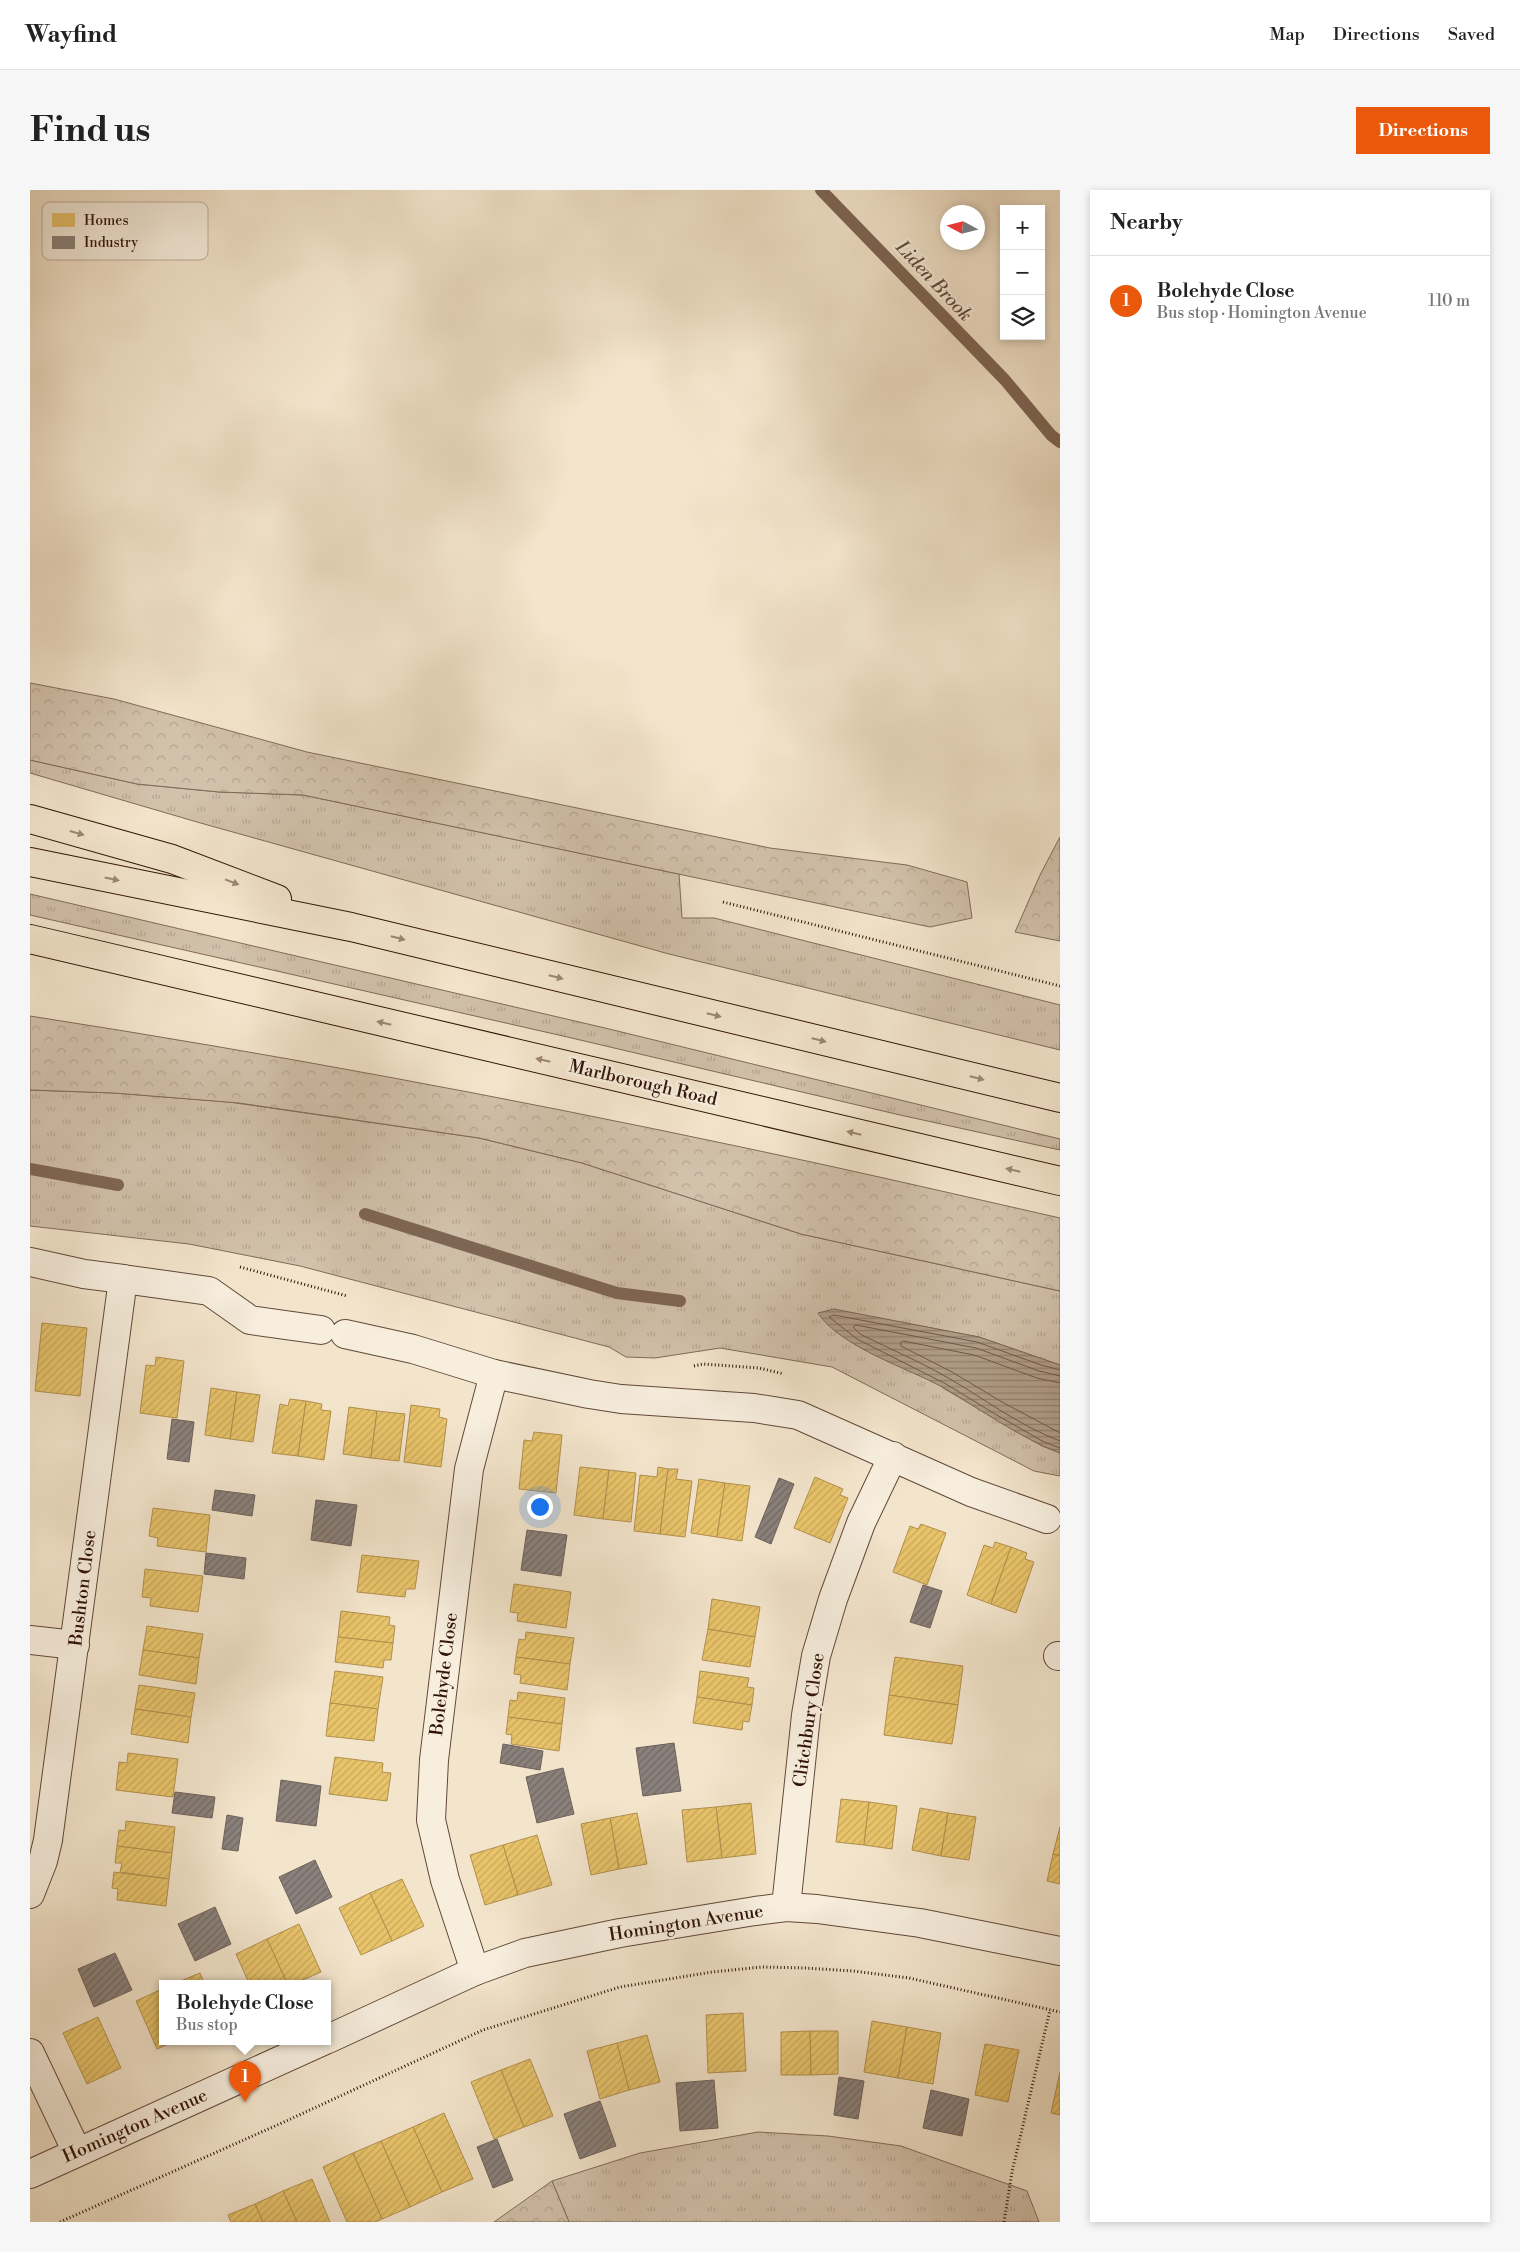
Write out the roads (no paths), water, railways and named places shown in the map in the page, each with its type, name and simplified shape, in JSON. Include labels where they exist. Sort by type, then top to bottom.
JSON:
[{"type":"highway","points":[[30,819],[172,859],[351,927]]},
{"type":"highway","points":[[30,862],[351,927],[1060,1098]]},
{"type":"highway","points":[[30,939],[227,986]]},
{"type":"highway","points":[[30,954],[227,986]]},
{"type":"highway","name":"Marlborough Road","points":[[227,986],[1060,1181]]},
{"type":"street","points":[[30,1262],[84,1274],[209,1291],[250,1320],[333,1332],[413,1349],[494,1374],[589,1394],[621,1399],[673,1401],[754,1408],[798,1415],[971,1492],[1047,1519]]},
{"type":"street","name":"Bushton Close","points":[[30,1894],[43,1861],[48,1840],[123,1279]]},
{"type":"street","name":"Bolehyde Close","points":[[475,1971],[445,1880],[431,1820],[434,1760],[469,1469],[494,1374]]},
{"type":"street","name":"Clitchbury Close","points":[[786,1907],[806,1715],[816,1656],[832,1599],[861,1523],[893,1456]]},
{"type":"street","points":[[30,1640],[75,1645]]},
{"type":"street","name":"Homington Avenue","points":[[331,2037],[475,1971],[525,1953],[568,1943],[726,1915],[786,1907],[920,1923],[1060,1951]]},
{"type":"street","name":"Homington Avenue","points":[[30,2174],[314,2045]]},
{"type":"street","points":[[30,2053],[77,2152]]},
{"type":"water","points":[[834,1309],[979,1337],[1060,1365],[1060,1453],[1015,1431],[944,1388],[876,1356],[842,1336],[828,1325],[818,1313]]},
{"type":"waterway","name":"Liden Brook","points":[[821,190],[1005,380],[1051,435],[1060,442]]},
{"type":"waterway","points":[[30,1169],[118,1185]]},
{"type":"waterway","points":[[365,1214],[617,1293],[680,1301]]},
{"type":"place","name":"Bolehyde Close","points":[[245,2102]]}]
